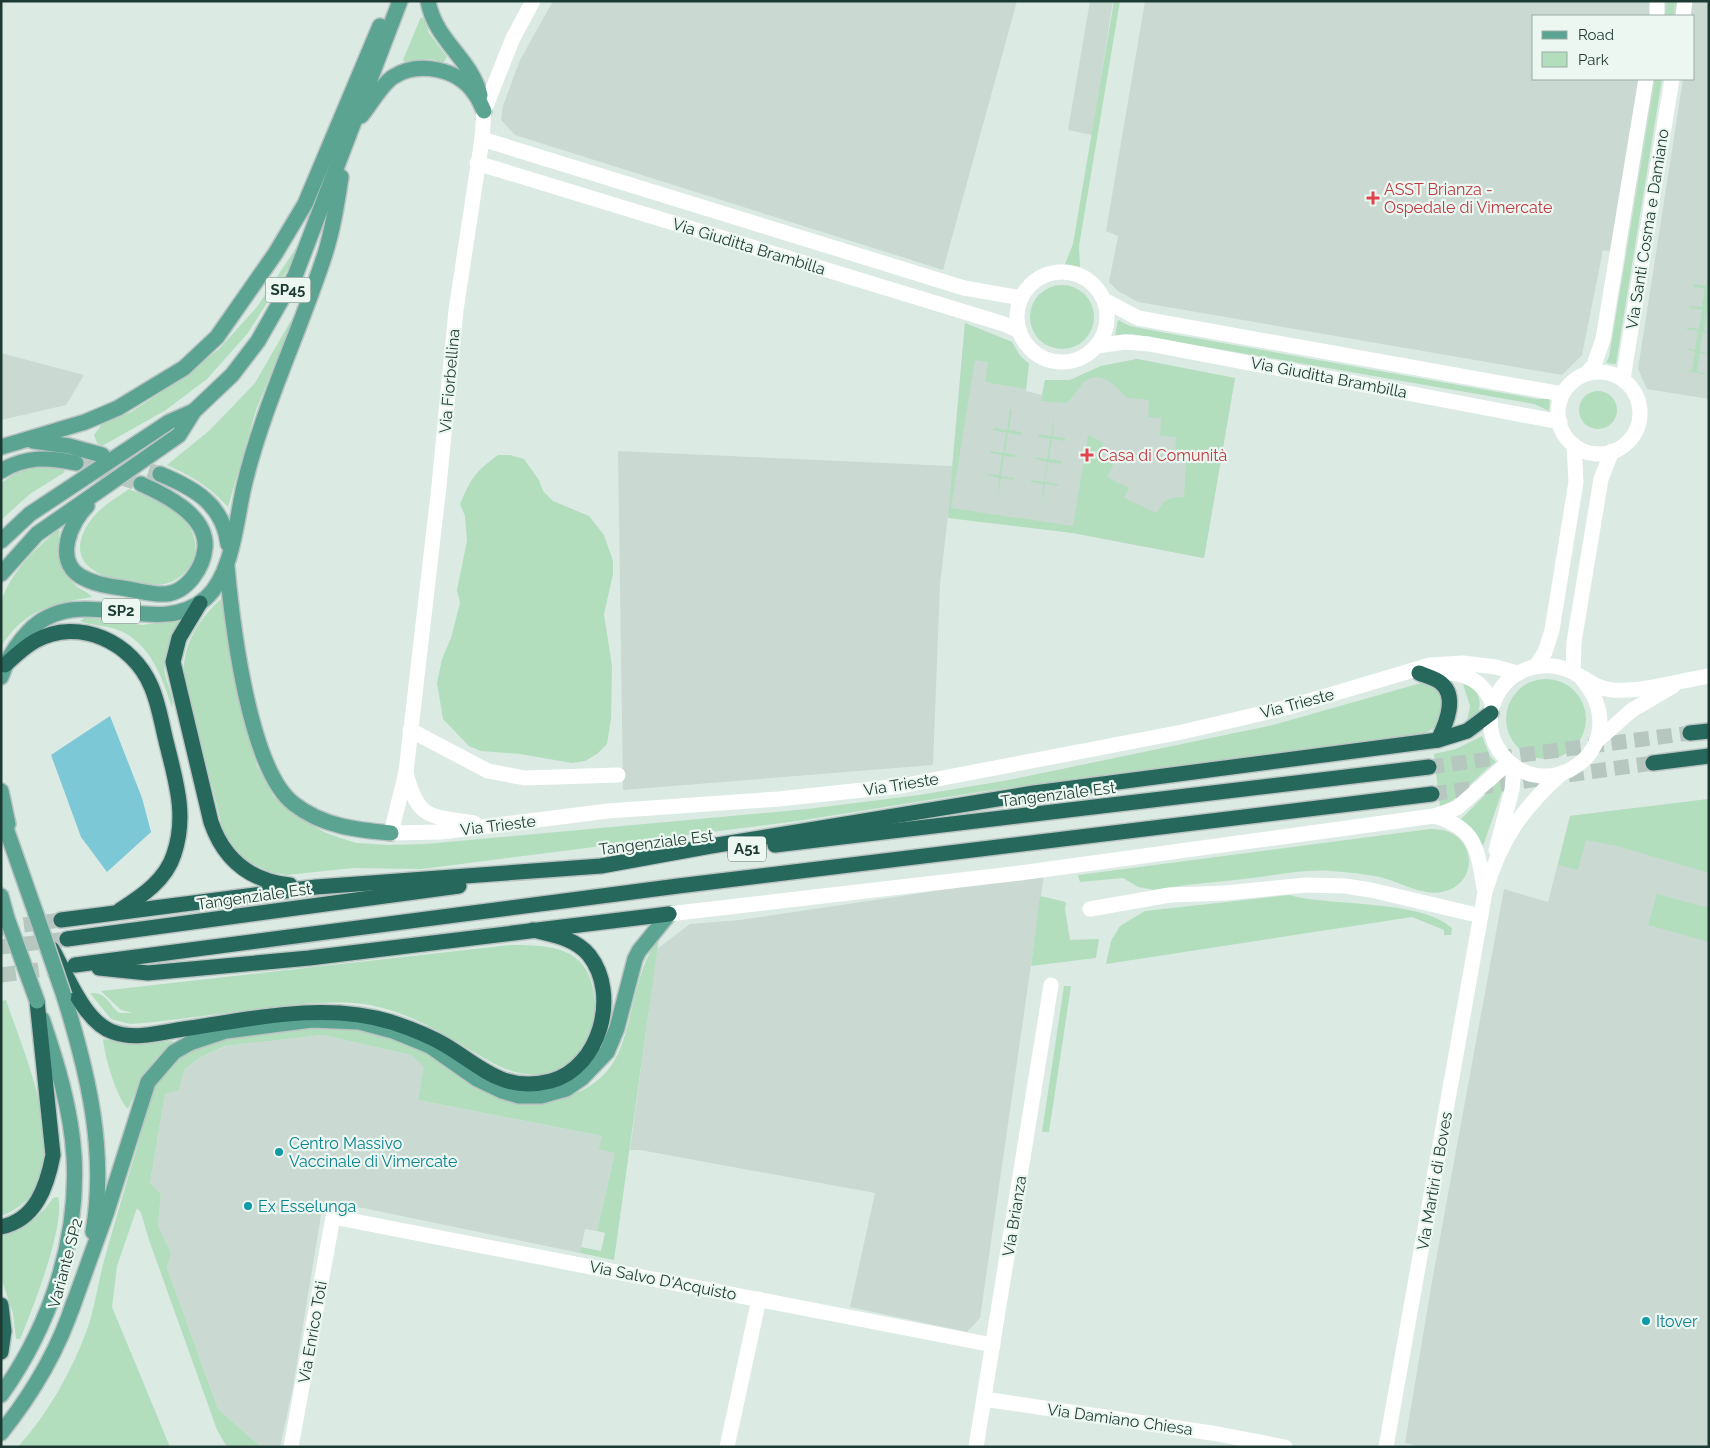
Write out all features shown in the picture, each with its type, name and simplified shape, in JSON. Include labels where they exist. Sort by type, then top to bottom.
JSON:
[{"type":"highway","points":[[200,603],[179,638],[173,662],[217,839],[229,854],[256,878],[268,882],[316,887]]},
{"type":"highway","points":[[3,671],[34,641],[46,636],[69,632],[83,633],[118,644],[131,654],[151,687],[180,796],[179,833],[175,853],[165,873],[138,899],[114,913]]},
{"type":"highway","points":[[1419,673],[1439,682],[1449,697],[1449,711],[1438,740]]},
{"type":"highway","points":[[61,920],[316,887],[601,866],[721,844],[1044,792],[1438,740],[1467,731],[1492,709]]},
{"type":"highway","points":[[1690,733],[1709,730]]},
{"type":"highway","points":[[1653,763],[1709,756]]},
{"type":"highway","name":"Tangenziale Est","points":[[67,939],[601,866],[1429,767]]},
{"type":"highway","name":"A51","points":[[533,930],[309,958],[148,973],[75,965],[688,885],[1432,794]]},
{"type":"highway","points":[[533,930],[669,914]]},
{"type":"highway","points":[[42,931],[85,1008],[94,1020],[114,1033],[151,1034],[294,1014],[345,1013],[390,1022],[419,1032],[446,1045],[486,1073],[511,1083],[524,1085],[553,1080],[582,1062],[594,1043],[603,1002],[598,968],[588,954],[567,939],[533,930]]},
{"type":"highway","points":[[1,1227],[11,1225],[24,1218],[32,1210],[49,1175],[53,1155],[37,1001]]},
{"type":"highway","points":[[1,1305],[4,1332],[1,1352]]},
{"type":"main road","points":[[1,446],[24,441],[85,422],[118,408],[184,368],[217,338],[275,254],[306,204],[391,1]]},
{"type":"main road","name":"SP45","points":[[1,574],[37,534],[179,435],[194,411],[232,375],[258,341],[295,276],[346,148],[400,1]]},
{"type":"main road","points":[[428,1],[431,18],[452,50],[469,69],[478,87],[484,111]]},
{"type":"main road","points":[[353,127],[392,78],[411,69],[438,69],[462,80],[475,93],[484,111]]},
{"type":"main road","points":[[228,559],[254,447],[275,385],[324,255],[334,217],[346,148]]},
{"type":"main road","name":"SP45","points":[[1,541],[18,524],[44,504],[169,422],[194,411]]},
{"type":"main road","points":[[24,441],[48,442],[102,455]]},
{"type":"main road","points":[[141,484],[188,512],[200,526],[203,535],[205,545],[200,566],[186,585],[175,592],[156,594],[92,582],[78,575],[69,558],[67,548],[71,527],[86,507],[154,452]]},
{"type":"main road","points":[[1,471],[22,461],[35,458],[76,463]]},
{"type":"main road","points":[[160,474],[189,487],[212,504],[225,526],[236,641],[249,708],[264,757],[274,777],[292,803],[313,817],[348,828],[391,832]]},
{"type":"main road","name":"SP2","points":[[3,671],[12,651],[36,624],[54,614],[88,608],[162,613],[180,611],[200,603],[213,590],[228,559]]},
{"type":"main road","points":[[1,791],[11,841]]},
{"type":"main road","points":[[1,814],[11,841]]},
{"type":"main road","name":"Variante SP2","points":[[1,1433],[22,1407],[60,1343],[88,1256],[95,1220],[98,1164],[88,1087],[64,996],[11,841]]},
{"type":"main road","name":"Variante SP2","points":[[1,898],[37,1001],[59,1072],[71,1130],[75,1183],[73,1212],[61,1272],[44,1321],[32,1347],[1,1395]]},
{"type":"main road","points":[[71,1311],[106,1214],[148,1082],[174,1052],[190,1043],[226,1031],[312,1020],[344,1020],[376,1025],[430,1046],[477,1079],[510,1095],[531,1097],[553,1094],[582,1078],[607,1052],[617,1028],[635,959],[639,951],[669,914]]},
{"type":"street","name":"Via Fiorbellina","points":[[391,832],[406,772],[439,486],[456,310],[482,139],[484,111],[513,38],[533,1]]},
{"type":"street","points":[[1656,15],[1657,1]]},
{"type":"street","points":[[1683,15],[1685,1]]},
{"type":"street","name":"Via Santi Cosma e Damiano","points":[[1562,394],[1573,382],[1587,374],[1594,365],[1603,340],[1646,80]]},
{"type":"street","name":"Via Santi Cosma e Damiano","points":[[1623,379],[1672,80]]},
{"type":"street","name":"Via Giuditta Brambilla","points":[[482,139],[964,288],[1021,298],[1037,280],[1047,275],[1062,272],[1076,274],[1089,281],[1104,300],[1138,318],[1562,394]]},
{"type":"street","name":"Via Giuditta Brambilla","points":[[477,163],[1004,324],[1019,331],[1025,344],[1036,354],[1052,361],[1074,361],[1087,355],[1097,346],[1125,342],[1149,344],[1560,422]]},
{"type":"street","points":[[1019,331],[1017,314],[1021,298]]},
{"type":"street","points":[[1097,346],[1107,324],[1104,300]]},
{"type":"street","points":[[1562,394],[1558,408],[1560,422],[1565,435],[1574,445],[1586,452],[1599,454],[1612,452],[1624,446],[1633,436],[1638,425],[1640,412],[1638,399],[1632,388],[1623,379],[1605,372],[1587,374]]},
{"type":"street","points":[[1536,666],[1545,652],[1552,630],[1576,482],[1574,445]]},
{"type":"street","points":[[1597,741],[1600,724],[1599,707],[1593,692],[1577,675],[1574,642],[1601,480],[1612,452]]},
{"type":"street","name":"Via Trieste","points":[[391,832],[441,832],[608,811],[778,799],[901,786],[1182,732],[1289,707],[1430,665],[1463,663],[1496,667],[1517,673]]},
{"type":"street","points":[[1681,682],[1632,710],[1597,741],[1582,761],[1562,773],[1537,775],[1512,764],[1495,743],[1491,728],[1492,709],[1506,681],[1517,673],[1536,666],[1555,666],[1577,675],[1596,686],[1611,690],[1681,682],[1709,676]]},
{"type":"street","name":"Via Trieste","points":[[1401,674],[1450,672],[1466,676],[1486,690],[1492,709]]},
{"type":"street","points":[[410,730],[488,771],[525,778],[618,774]]},
{"type":"street","points":[[669,914],[1020,873],[1434,816],[1457,808],[1512,764]]},
{"type":"street","name":"Via Martiri di Boves","points":[[1386,1447],[1485,892],[1512,790],[1512,764]]},
{"type":"street","name":"Via Fiorbellina","points":[[406,772],[412,797],[422,810],[438,817],[492,826]]},
{"type":"street","name":"Via Martiri di Boves","points":[[1495,859],[1528,804],[1562,773]]},
{"type":"street","name":"Via Martiri di Boves","points":[[1434,816],[1453,822],[1469,836],[1478,857],[1485,892]]},
{"type":"street","points":[[1090,909],[1170,895],[1225,893],[1306,885],[1345,886],[1371,890],[1481,916]]},
{"type":"street","name":"Via Brianza","points":[[976,1447],[1051,985]]},
{"type":"street","name":"Via Salvo D'Acquisto","points":[[333,1217],[993,1345]]},
{"type":"street","name":"Via Enrico Toti","points":[[291,1447],[333,1217]]},
{"type":"street","points":[[727,1447],[759,1300]]},
{"type":"street","name":"Via Damiano Chiesa","points":[[984,1399],[1218,1434],[1285,1447]]},
{"type":"shaded area","points":[[553,1],[1017,1],[943,270],[515,135],[501,120],[503,106],[520,60]]},
{"type":"shaded area","points":[[1090,1],[1113,1],[1092,135],[1068,130]]},
{"type":"shaded area","name":"ASST Brianza - Ospedale di Vimercate","points":[[1145,1],[1709,1],[1709,399],[1647,389],[1638,369],[1683,80],[1695,80],[1695,15],[1532,15],[1532,80],[1655,80],[1625,254],[1603,250],[1582,355],[1562,375],[1138,302],[1118,291],[1109,282],[1118,236],[1106,231]]},
{"type":"shaded area","points":[[965,323],[1012,342],[1020,355],[1029,364],[1026,391],[1042,395],[1045,380],[1070,380],[1101,366],[1137,359],[1235,378],[1204,558],[1073,533],[948,516],[940,584],[933,765],[623,790],[618,451],[952,466]]},
{"type":"shaded area","points":[[1,353],[84,375],[66,405],[1,420]]},
{"type":"shaded area","points":[[1709,799],[1709,1447],[1422,1447],[1405,1443],[1433,1276],[1504,889],[1548,902],[1570,816]]},
{"type":"shaded area","points":[[1044,875],[980,1318],[967,1332],[850,1307],[875,1193],[640,1150],[630,1150],[657,949],[690,924],[740,920]]},
{"type":"shaded area","points":[[323,1035],[411,1055],[425,1067],[418,1100],[602,1136],[615,1153],[597,1231],[585,1229],[580,1253],[363,1208],[323,1203],[293,1387],[280,1447],[261,1447],[218,1409],[167,1268],[171,1253],[158,1225],[161,1194],[150,1183],[165,1094],[179,1089],[184,1070],[199,1058],[226,1046]]},
{"type":"green space","points":[[1114,1],[1120,1],[1079,246],[1080,267],[1065,264],[1073,244]]},
{"type":"green space","points":[[1668,1],[1675,1],[1673,15],[1665,15]]},
{"type":"green space","points":[[421,17],[425,20],[429,33],[447,57],[443,63],[434,59],[425,59],[407,64],[403,60]]},
{"type":"green space","points":[[1655,80],[1662,80],[1616,364],[1606,363],[1609,357]]},
{"type":"green space","points":[[298,245],[293,261],[248,333],[207,379],[166,410],[102,446],[97,443],[94,435],[102,424],[131,412],[177,382],[219,349],[257,307]]},
{"type":"green space","points":[[1709,269],[1709,311],[1707,311],[1704,330],[1709,333],[1703,332],[1700,351],[1709,354],[1700,353],[1697,371],[1709,375],[1680,370],[1692,371],[1695,352],[1683,348],[1695,350],[1698,331],[1686,329],[1687,327],[1699,329],[1702,310],[1690,308],[1690,306],[1702,307],[1705,289],[1693,287],[1694,284],[1706,286]]},
{"type":"green space","points":[[1062,285],[1080,291],[1088,299],[1094,317],[1088,335],[1080,343],[1062,349],[1044,343],[1036,335],[1030,317],[1036,299],[1044,291]]},
{"type":"green space","points":[[297,310],[256,410],[228,507],[214,493],[200,483],[167,465],[210,430],[255,383]]},
{"type":"green space","points":[[1118,320],[1130,326],[1161,332],[1537,399],[1550,399],[1549,411],[1534,404],[1132,334],[1115,335]]},
{"type":"green space","points":[[965,323],[1012,342],[1019,355],[1029,364],[1026,389],[985,382],[988,362],[975,360],[951,508],[1073,526],[1088,435],[1104,443],[1098,455],[1114,463],[1107,477],[1129,488],[1124,498],[1157,513],[1167,500],[1184,497],[1186,461],[1175,461],[1176,437],[1160,436],[1161,418],[1148,417],[1149,400],[1127,398],[1108,381],[1096,377],[1084,382],[1066,403],[1041,401],[1045,380],[1070,380],[1101,366],[1137,359],[1235,378],[1204,558],[1073,533],[948,518]]},
{"type":"green space","points":[[1598,391],[1611,397],[1617,410],[1611,423],[1598,429],[1585,423],[1579,410],[1585,397]]},
{"type":"green space","points":[[1010,409],[1012,410],[1009,430],[1021,432],[1021,435],[1008,433],[1005,453],[1017,455],[1017,457],[1004,456],[1001,476],[1014,478],[1013,480],[1001,478],[997,498],[999,478],[987,474],[999,475],[1002,455],[990,453],[990,451],[1003,453],[1006,433],[994,430],[994,428],[1007,430]]},
{"type":"green space","points":[[1054,416],[1053,436],[1065,438],[1065,441],[1052,439],[1049,459],[1062,461],[1061,464],[1048,462],[1045,482],[1058,484],[1058,486],[1045,484],[1042,504],[1043,484],[1031,482],[1031,480],[1044,482],[1047,462],[1035,459],[1035,457],[1047,459],[1050,439],[1038,437],[1039,434],[1051,436]]},
{"type":"green space","points":[[498,455],[510,455],[524,459],[539,480],[543,491],[553,501],[589,516],[604,535],[613,561],[613,574],[604,614],[612,666],[611,718],[607,744],[597,754],[585,761],[572,763],[520,754],[481,751],[469,746],[443,719],[437,683],[442,659],[451,638],[460,603],[457,590],[467,541],[465,516],[460,504],[475,476]]},
{"type":"green space","points":[[47,466],[63,469],[65,472],[30,494],[1,520],[1,483],[23,471]]},
{"type":"green space","points":[[129,489],[169,508],[186,523],[192,532],[195,549],[192,562],[184,574],[172,582],[161,585],[114,579],[93,570],[85,563],[81,555],[80,545],[83,533],[91,520],[104,507]]},
{"type":"green space","points":[[58,530],[60,531],[59,547],[64,570],[73,583],[92,597],[64,602],[29,617],[9,635],[1,647],[1,605],[6,590],[25,561]]},
{"type":"green space","points":[[221,599],[226,603],[238,696],[257,766],[274,797],[294,814],[326,833],[356,843],[388,845],[426,844],[807,809],[919,795],[1009,780],[1273,725],[1421,683],[1437,690],[1442,697],[1441,719],[1436,726],[1425,733],[979,792],[798,821],[422,869],[353,868],[287,875],[270,872],[247,861],[231,844],[223,830],[184,675],[186,653],[193,633]]},
{"type":"green space","points":[[86,617],[142,625],[182,619],[169,645],[164,666],[172,696],[172,708],[154,663],[139,643],[118,630],[80,621]]},
{"type":"green space","points":[[1546,679],[1561,682],[1574,691],[1583,704],[1586,719],[1583,734],[1574,747],[1561,756],[1546,759],[1531,756],[1518,747],[1509,734],[1506,719],[1509,704],[1518,691],[1531,682]]},
{"type":"green space","points":[[1463,684],[1472,688],[1478,694],[1480,703],[1478,713],[1467,721],[1470,706]]},
{"type":"green space","points":[[1482,736],[1490,756],[1496,762],[1456,798],[1440,807],[1434,754],[1456,749]]},
{"type":"green space","points":[[1504,778],[1504,786],[1483,846],[1475,832],[1460,820]]},
{"type":"green space","points":[[1709,799],[1709,873],[1617,846],[1586,840],[1578,870],[1558,865],[1570,816]]},
{"type":"green space","points":[[1430,829],[1446,831],[1457,837],[1465,846],[1469,857],[1468,868],[1464,878],[1455,887],[1442,892],[1427,892],[1380,877],[1331,871],[1301,872],[1154,890],[1138,887],[1123,878],[1080,882],[1078,875]]},
{"type":"green space","points":[[1657,894],[1709,908],[1709,942],[1648,925]]},
{"type":"green space","points":[[1289,895],[1307,899],[1375,905],[1419,912],[1438,919],[1452,928],[1451,935],[1444,935],[1444,930],[1412,917],[1106,964],[1111,941],[1120,926],[1145,911]]},
{"type":"green space","points":[[1040,896],[1066,902],[1065,909],[1070,940],[1099,939],[1096,958],[1031,966]]},
{"type":"green space","points":[[659,938],[614,1260],[580,1253],[581,1247],[601,1251],[605,1233],[597,1231],[615,1153],[599,1149],[602,1136],[418,1100],[424,1067],[411,1055],[323,1035],[225,1046],[199,1058],[184,1070],[179,1090],[165,1094],[150,1183],[161,1194],[158,1225],[171,1253],[167,1268],[218,1409],[261,1447],[227,1447],[217,1430],[141,1213],[137,1208],[117,1266],[112,1307],[170,1447],[18,1447],[50,1405],[82,1343],[88,1327],[104,1261],[150,1095],[161,1075],[179,1058],[201,1046],[237,1036],[315,1029],[351,1030],[369,1032],[404,1042],[425,1052],[479,1088],[497,1097],[517,1103],[538,1104],[563,1098],[591,1085],[611,1066],[626,1032],[641,974]]},
{"type":"green space","points":[[510,945],[543,946],[569,954],[579,961],[587,971],[592,985],[595,1017],[588,1040],[582,1051],[574,1059],[564,1067],[553,1072],[528,1074],[503,1068],[416,1020],[364,1004],[324,1003],[298,1005],[130,1024],[111,1019],[90,993],[103,996],[119,1013],[133,1013],[121,1010],[101,991]]},
{"type":"green space","points":[[1064,986],[1071,986],[1049,1132],[1042,1132]]},
{"type":"green space","points":[[6,1000],[35,1086],[42,1118],[45,1150],[40,1178],[26,1200],[1,1216],[1,1001]]},
{"type":"green space","points":[[103,1039],[128,1044],[173,1041],[174,1043],[155,1060],[143,1076],[128,1109],[120,1096],[112,1076]]},
{"type":"green space","points":[[58,1197],[57,1225],[48,1264],[23,1332],[20,1339],[16,1339],[13,1313],[1,1278],[1,1234],[24,1226],[43,1211],[53,1198]]},
{"type":"water","points":[[110,716],[142,798],[151,832],[107,872],[81,837],[51,755]]},
{"type":"tunnel","points":[[105,456],[160,474]]},
{"type":"tunnel","points":[[76,463],[141,484]]},
{"type":"tunnel","points":[[1429,767],[1690,733]]},
{"type":"tunnel","points":[[1432,794],[1653,763]]},
{"type":"tunnel","points":[[1,928],[61,920]]},
{"type":"tunnel","points":[[1,947],[67,939]]},
{"type":"tunnel","points":[[1,975],[67,966]]},
{"type":"place","name":"ASST Brianza - Ospedale di Vimercate","points":[[1373,198]]},
{"type":"place","name":"Casa di Comunità","points":[[1087,455]]},
{"type":"place","name":"Centro Massivo Vaccinale di Vimercate","points":[[279,1152]]},
{"type":"place","name":"Ex Esselunga","points":[[248,1206]]},
{"type":"place","name":"Itover","points":[[1646,1321]]}]
